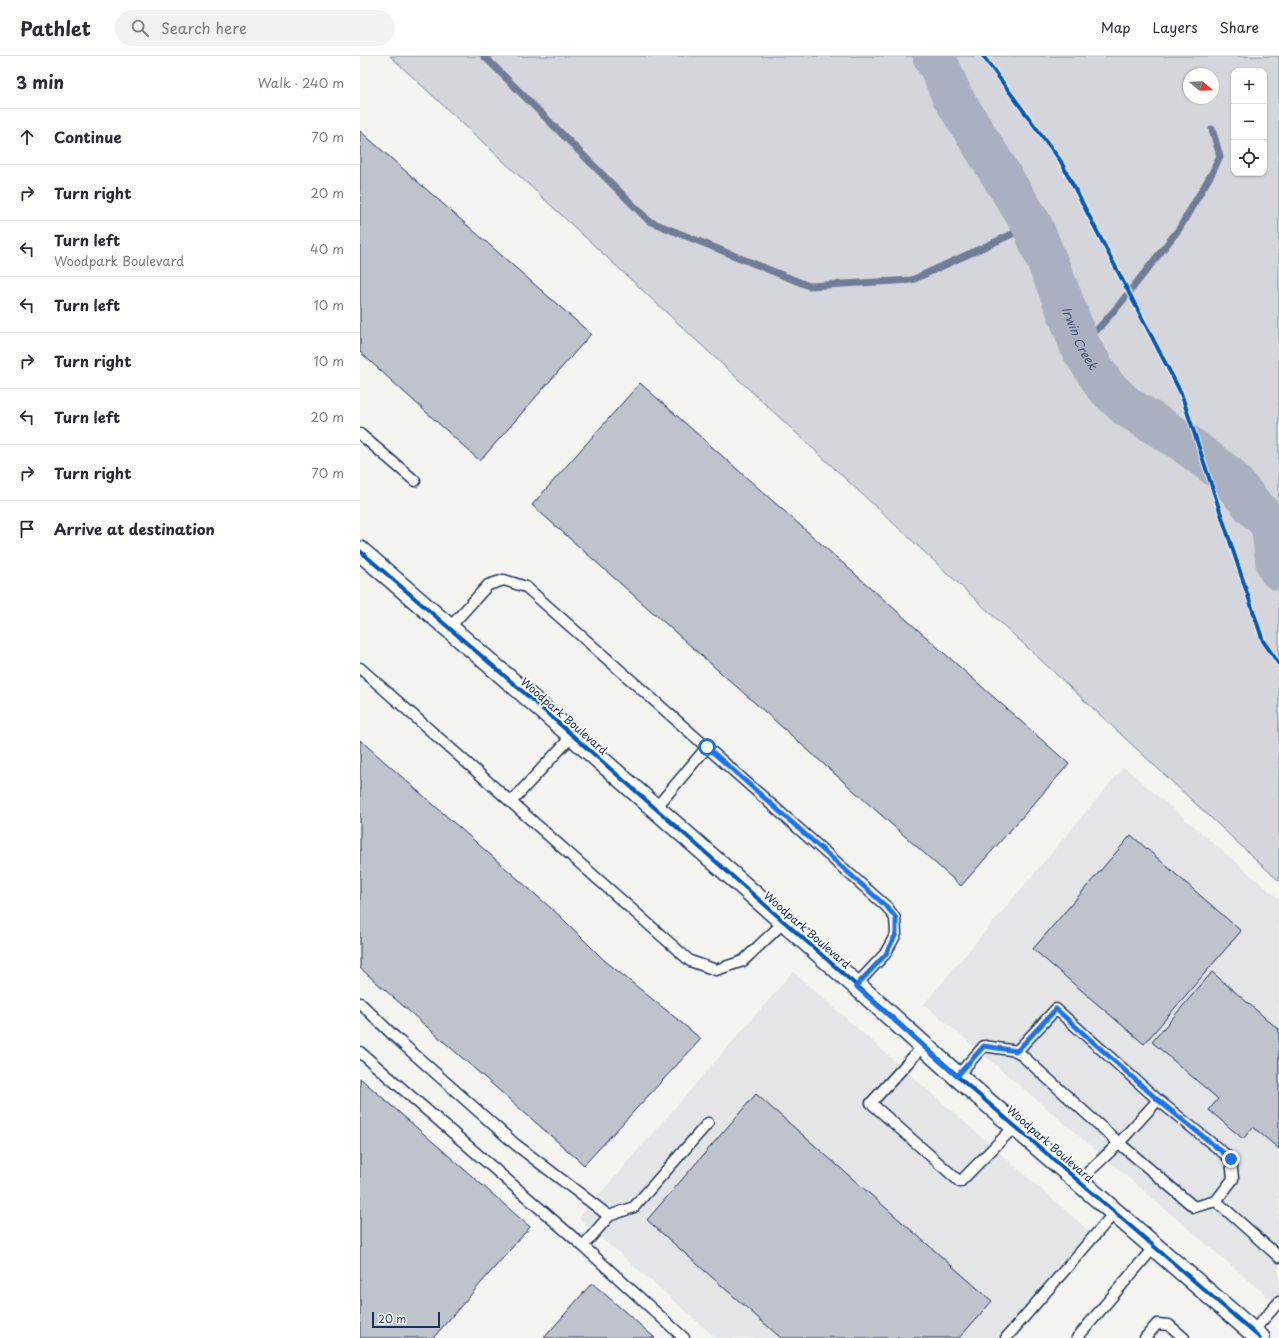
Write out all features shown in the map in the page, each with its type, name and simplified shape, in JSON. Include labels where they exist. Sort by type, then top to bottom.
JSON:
[{"type":"street","name":"Woodpark Boulevard","points":[[362,556],[449,628],[957,1076],[1257,1335]]},
{"type":"lane","points":[[360,434],[414,481]]},
{"type":"lane","points":[[449,628],[488,585],[504,580],[526,587],[887,907],[896,918],[896,934],[886,954],[856,986]]},
{"type":"lane","points":[[360,668],[690,961],[716,970],[743,961],[784,922]]},
{"type":"lane","points":[[511,802],[572,736]]},
{"type":"lane","points":[[655,809],[707,747]]},
{"type":"lane","points":[[360,1003],[395,1037],[515,1144],[609,1216]]},
{"type":"lane","points":[[957,1076],[984,1046],[1017,1051],[1119,1143],[1194,1207],[1216,1201],[1233,1179],[1231,1159],[1158,1100],[1056,1009],[1017,1051]]},
{"type":"lane","points":[[923,1046],[871,1103],[960,1182],[1015,1126]]},
{"type":"lane","points":[[360,1052],[583,1246],[684,1338]]},
{"type":"lane","points":[[1079,1181],[1119,1143],[1158,1100]]},
{"type":"lane","points":[[583,1246],[609,1216],[634,1207],[708,1123]]},
{"type":"lane","points":[[1216,1201],[1279,1257]]},
{"type":"lane","points":[[1006,1338],[1115,1212]]},
{"type":"lane","points":[[1077,1338],[1154,1247]]},
{"type":"lane","points":[[1257,1335],[1279,1302]]},
{"type":"lane","points":[[1145,1338],[1157,1324],[1169,1325],[1184,1338]]},
{"type":"shaded area","points":[[390,56],[1279,56],[1279,881]]},
{"type":"shaded area","points":[[1124,767],[1279,899],[1279,1306],[924,1004]]},
{"type":"shaded area","points":[[793,972],[1090,1232],[998,1338],[716,1338],[579,1218]]},
{"type":"building","points":[[360,131],[591,334],[480,461],[360,352]]},
{"type":"building","points":[[640,383],[1069,764],[961,886],[532,505]]},
{"type":"building","points":[[360,740],[561,917],[604,960],[701,1039],[584,1165],[360,968]]},
{"type":"building","points":[[1131,835],[1241,931],[1144,1044],[1033,949]]},
{"type":"building","points":[[1212,972],[1278,1029],[1279,1028],[1279,1149],[1253,1127],[1243,1139],[1209,1110],[1218,1099],[1152,1042]]},
{"type":"building","points":[[360,1078],[530,1227],[433,1338],[360,1338]]},
{"type":"building","points":[[756,1094],[992,1301],[959,1338],[781,1338],[647,1220]]},
{"type":"building","points":[[592,1283],[655,1338],[544,1338]]},
{"type":"waterway","points":[[484,56],[649,221],[809,286],[912,280],[1032,225]]},
{"type":"waterway","name":"Irwin Creek","points":[[933,56],[941,70],[952,96],[1032,225],[1081,348],[1105,386],[1126,406],[1182,441],[1227,475],[1253,506],[1271,524],[1276,563],[1279,570]]},
{"type":"waterway","points":[[1081,348],[1119,305],[1179,229],[1212,173],[1220,156],[1212,129]]},
{"type":"cycle path","points":[[983,56],[1060,160],[1181,393],[1263,641],[1279,664]]},
{"type":"cycle path","points":[[360,551],[522,691],[856,985],[957,1076],[1260,1338]]},
{"type":"route","points":[[707,747],[887,907],[896,918],[896,934],[886,954],[856,986],[957,1076],[984,1046],[1017,1051],[1056,1009],[1158,1100],[1231,1159]]}]
